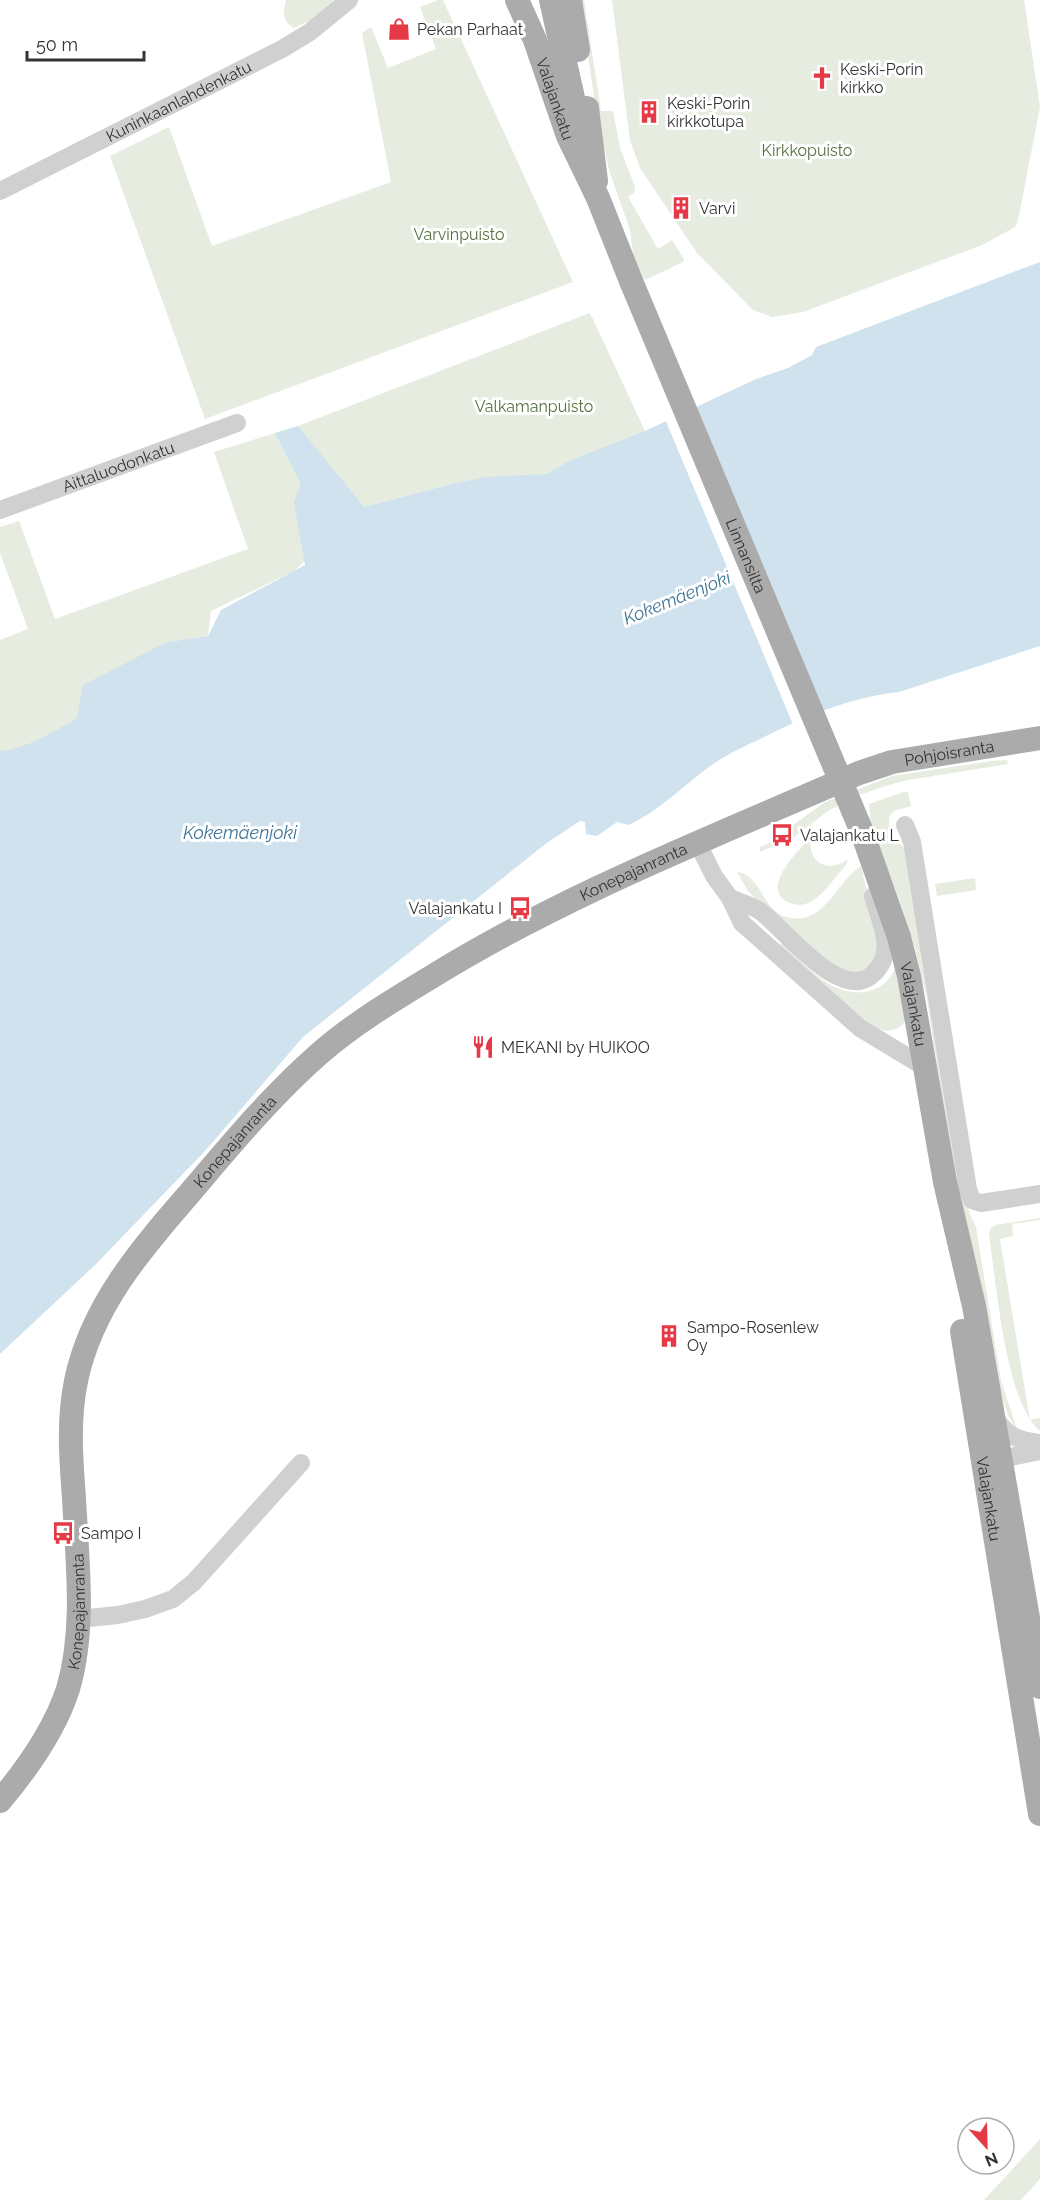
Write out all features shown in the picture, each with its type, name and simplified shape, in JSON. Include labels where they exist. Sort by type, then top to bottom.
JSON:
[{"type":"main road","name":"Valajankatu","points":[[517,0],[535,40],[568,136],[598,198],[631,281]]},
{"type":"main road","name":"Valajankatu","points":[[551,0],[598,198]]},
{"type":"main road","points":[[570,0],[591,129],[598,198]]},
{"type":"main road","name":"Linnansilta","points":[[631,281],[864,836]]},
{"type":"main road","name":"Pohjoisranta","points":[[859,772],[892,762],[1040,738]]},
{"type":"main road","name":"Konepajanranta","points":[[0,1802],[52,1725],[68,1689],[74,1656],[78,1618],[71,1463],[76,1380],[91,1333],[120,1278],[166,1220],[271,1100],[319,1054],[392,1001],[499,937],[581,896],[859,772]]},
{"type":"main road","name":"Valajankatu","points":[[864,836],[899,937],[918,1020],[945,1182],[949,1244],[985,1422],[1027,1739],[1040,1814]]},
{"type":"main road","name":"Valajankatu","points":[[985,1422],[1001,1459],[1040,1687]]},
{"type":"street","name":"Kuninkaanlahdenkatu","points":[[0,191],[282,49],[310,32],[349,0]]},
{"type":"street","name":"Aittaluodonkatu","points":[[0,510],[237,423]]},
{"type":"street","points":[[905,825],[912,842],[968,1189],[972,1200],[981,1203],[1040,1194]]},
{"type":"street","points":[[730,898],[759,911],[819,965],[838,978],[861,981],[873,976],[882,964],[886,951],[885,936],[869,880],[864,836]]},
{"type":"street","points":[[698,844],[742,923],[860,1028],[890,1044],[926,1068]]},
{"type":"street","points":[[890,1044],[910,1032],[918,1020]]},
{"type":"street","points":[[985,1422],[1024,1441],[1040,1443]]},
{"type":"street","points":[[1001,1459],[1040,1451]]},
{"type":"street","points":[[78,1618],[118,1615],[173,1599],[194,1582],[301,1463]]},
{"type":"street","points":[[1027,1739],[1040,1761]]},
{"type":"green space","points":[[286,0],[332,0],[333,2],[313,19],[294,28],[287,23],[284,16]]},
{"type":"green space","name":"Varvinpuisto","points":[[443,0],[573,282],[205,419],[110,156],[169,127],[212,246],[391,182],[362,33],[371,27],[388,68],[436,49],[420,7]]},
{"type":"green space","points":[[580,0],[584,0],[601,111],[613,111],[620,148],[635,187],[634,193],[628,197],[658,249],[672,240],[684,259],[683,262],[645,280],[634,261],[630,230],[609,170],[596,111]]},
{"type":"green space","name":"Kirkkopuisto","points":[[612,0],[1024,0],[1040,107],[1015,227],[982,245],[803,312],[772,317],[753,310],[697,253],[640,168],[630,140]]},
{"type":"green space","name":"Valkamanpuisto","points":[[590,313],[645,431],[547,474],[455,483],[364,507],[294,571],[211,611],[208,636],[167,642],[78,718],[48,736],[15,750],[0,751],[0,640],[28,629],[0,553],[0,527],[19,521],[55,619],[248,549],[214,452],[298,426]]},
{"type":"green space","points":[[1007,760],[1008,764],[908,780],[859,795],[828,811],[794,837],[760,852],[760,847],[787,835],[786,830],[825,802],[892,776]]},
{"type":"green space","points":[[908,792],[911,806],[894,811],[889,816],[889,826],[910,858],[960,1182],[976,1227],[1001,1381],[1018,1432],[1008,1415],[1001,1395],[954,1179],[927,999],[915,948],[871,826],[869,804]]},
{"type":"green space","points":[[810,839],[812,853],[823,865],[838,865],[848,859],[846,865],[817,898],[805,904],[793,904],[780,895],[778,887],[780,878],[784,869]]},
{"type":"green space","points":[[861,866],[880,950],[873,965],[863,973],[839,971],[770,914],[748,891],[737,872],[745,874],[757,885],[776,912],[797,919],[818,911]]},
{"type":"green space","points":[[975,878],[976,890],[937,896],[935,884]]},
{"type":"green space","points":[[782,943],[821,979],[844,990],[856,992],[878,988],[889,979],[896,967],[906,1019],[903,1024],[892,1030],[873,1027],[779,946]]},
{"type":"green space","points":[[1040,1218],[1040,1220],[1012,1224],[1013,1236],[1000,1239],[1030,1418],[1018,1395],[1010,1368],[999,1309],[989,1233],[996,1225]]},
{"type":"green space","points":[[1040,1418],[1040,1431],[1031,1420]]},
{"type":"green space","points":[[1040,2139],[1040,2179],[1021,2200],[984,2200],[1006,2176],[1016,2176],[1016,2165]]},
{"type":"water","name":"Kokemäenjoki","points":[[1040,262],[1040,646],[899,692],[862,699],[809,716],[725,756],[652,812],[628,825],[617,822],[597,836],[586,834],[585,822],[580,821],[548,842],[303,1037],[205,1151],[95,1265],[0,1354],[0,751],[31,743],[77,718],[83,685],[167,642],[208,636],[221,610],[305,565],[294,502],[301,484],[275,433],[298,426],[364,507],[487,477],[547,474],[569,461],[645,431],[756,379],[788,368],[812,355],[816,347]]},
{"type":"pier","points":[[695,404],[824,715],[794,727],[665,419]]},
{"type":"place","name":"Pekan Parhaat","points":[[399,29]]},
{"type":"place","name":"Keski-Porin kirkko","points":[[822,78]]},
{"type":"place","name":"Keski-Porin kirkkotupa","points":[[649,112]]},
{"type":"place","name":"Varvi","points":[[681,208]]},
{"type":"place","name":"Valajankatu L","points":[[782,835]]},
{"type":"place","name":"Valajankatu I","points":[[520,908]]},
{"type":"place","name":"MEKANI by HUIKOO","points":[[483,1047]]},
{"type":"place","name":"Sampo-Rosenlew Oy","points":[[669,1336]]},
{"type":"place","name":"Sampo I","points":[[63,1533]]}]
